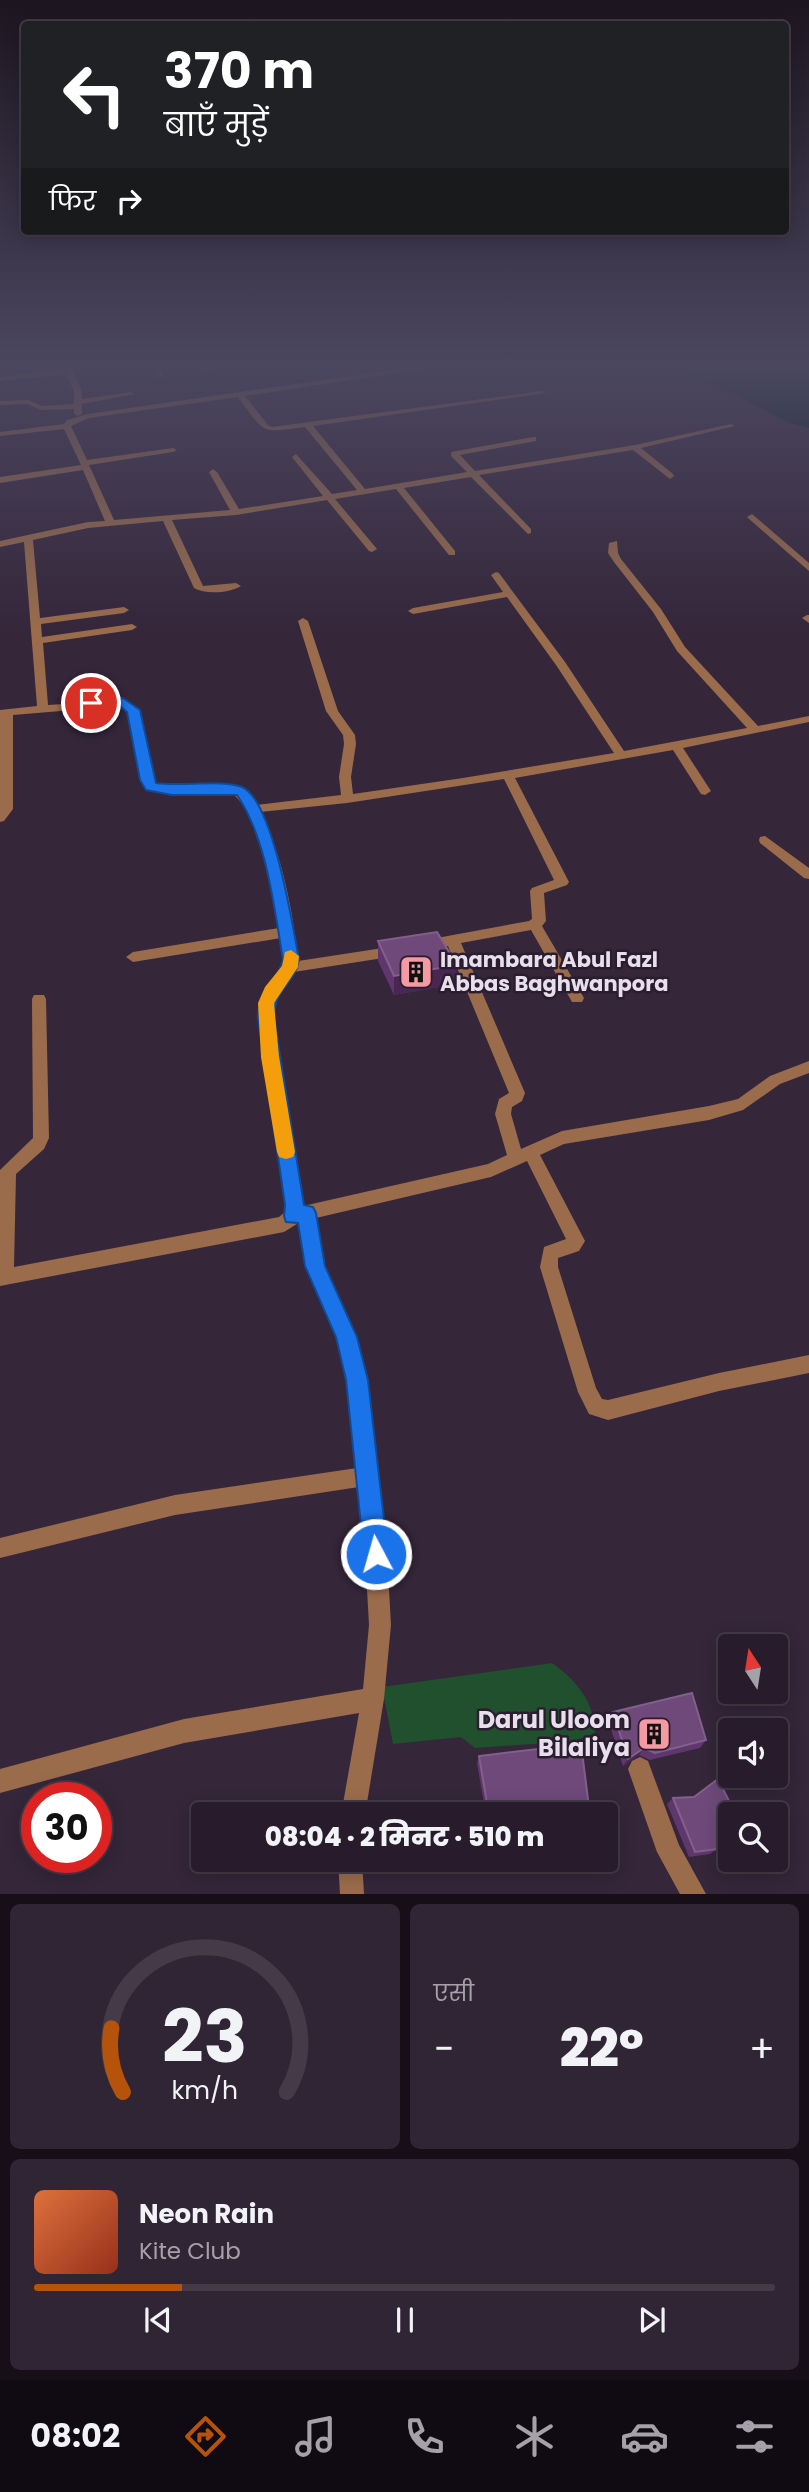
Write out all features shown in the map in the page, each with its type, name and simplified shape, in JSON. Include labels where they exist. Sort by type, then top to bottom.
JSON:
[{"type":"street","points":[[79,453],[111,523]]},
{"type":"street","points":[[0,480],[153,453]]},
{"type":"street","points":[[331,453],[362,491]]},
{"type":"street","points":[[457,453],[454,454],[471,474],[527,531]]},
{"type":"street","points":[[0,544],[111,523],[236,512],[596,453]]},
{"type":"street","points":[[643,453],[670,476]]},
{"type":"street","points":[[296,457],[372,549]]},
{"type":"street","points":[[212,472],[236,512]]},
{"type":"street","points":[[397,485],[452,553]]},
{"type":"street","points":[[752,517],[809,568]]},
{"type":"street","points":[[167,519],[199,588],[208,590],[236,586]]},
{"type":"street","points":[[28,537],[43,708]]},
{"type":"street","points":[[614,543],[613,553],[617,560],[657,611],[669,634],[755,730]]},
{"type":"street","points":[[496,575],[561,664],[620,754]]},
{"type":"street","points":[[413,611],[509,594]]},
{"type":"street","points":[[37,621],[124,610]]},
{"type":"street","points":[[303,621],[332,711],[349,734],[345,777],[347,799]]},
{"type":"street","points":[[38,641],[132,627]]},
{"type":"street","points":[[0,818],[7,809],[3,712],[123,702],[133,710],[147,780],[151,786],[172,790],[235,789],[242,792],[253,808],[277,880],[288,932],[290,967],[271,991],[266,1003],[266,1018],[295,1205],[315,1266],[347,1337],[357,1380],[367,1476],[380,1625],[373,1699],[355,1802]]},
{"type":"street","points":[[253,808],[347,799],[508,776],[809,719]]},
{"type":"street","points":[[675,744],[705,791]]},
{"type":"street","points":[[290,967],[534,924],[540,917],[537,891],[558,885],[561,880],[508,776]]},
{"type":"street","points":[[765,840],[809,875]]},
{"type":"street","points":[[534,924],[577,998]]},
{"type":"street","points":[[133,957],[205,948],[288,932]]},
{"type":"street","points":[[453,940],[517,1093],[503,1108],[523,1156],[576,1241],[573,1245],[550,1253],[549,1267],[587,1392],[596,1407],[608,1410],[719,1382],[809,1364]]},
{"type":"street","points":[[39,999],[41,1138],[38,1144],[8,1171],[2,1277],[284,1224],[300,1214],[491,1170],[562,1138],[709,1113],[743,1104],[775,1080],[809,1067]]},
{"type":"street","points":[[0,1548],[175,1506],[367,1476]]},
{"type":"street","points":[[0,1781],[184,1731],[373,1699]]},
{"type":"street","points":[[640,1769],[669,1852],[694,1894]]},
{"type":"street","points":[[351,1872],[352,1894]]},
{"type":"green space","points":[[552,1663],[576,1684],[588,1702],[595,1733],[574,1741],[475,1748],[461,1737],[393,1744],[382,1687]]},
{"type":"building","points":[[437,932],[457,965],[394,976],[378,941]]},
{"type":"building","name":"Darul Uloom Bilaliya","points":[[692,1693],[706,1740],[655,1753],[644,1748],[628,1759],[613,1712]]},
{"type":"building","points":[[581,1744],[588,1802],[487,1802],[479,1756]]},
{"type":"building","points":[[718,1779],[718,1788],[722,1788],[730,1802],[718,1802],[717,1849],[695,1852],[673,1798],[694,1797]]},
{"type":"slow traffic","points":[[286,1152],[270,1057],[266,1003],[271,991],[290,967],[291,956]]},
{"type":"place","name":"Imambara Abul Fazl Abbas Baghwanpora","points":[[416,972]]},
{"type":"place","name":"Darul Uloom Bilaliya","points":[[654,1734]]},
{"type":"route","points":[[91,703],[115,700],[123,702],[133,710],[147,780],[151,786],[172,790],[235,789],[242,792],[253,808],[277,880],[291,960],[290,967],[271,991],[266,1003],[266,1018],[295,1205],[293,1216],[307,1213],[315,1266],[347,1337],[357,1380],[376,1554]]}]
